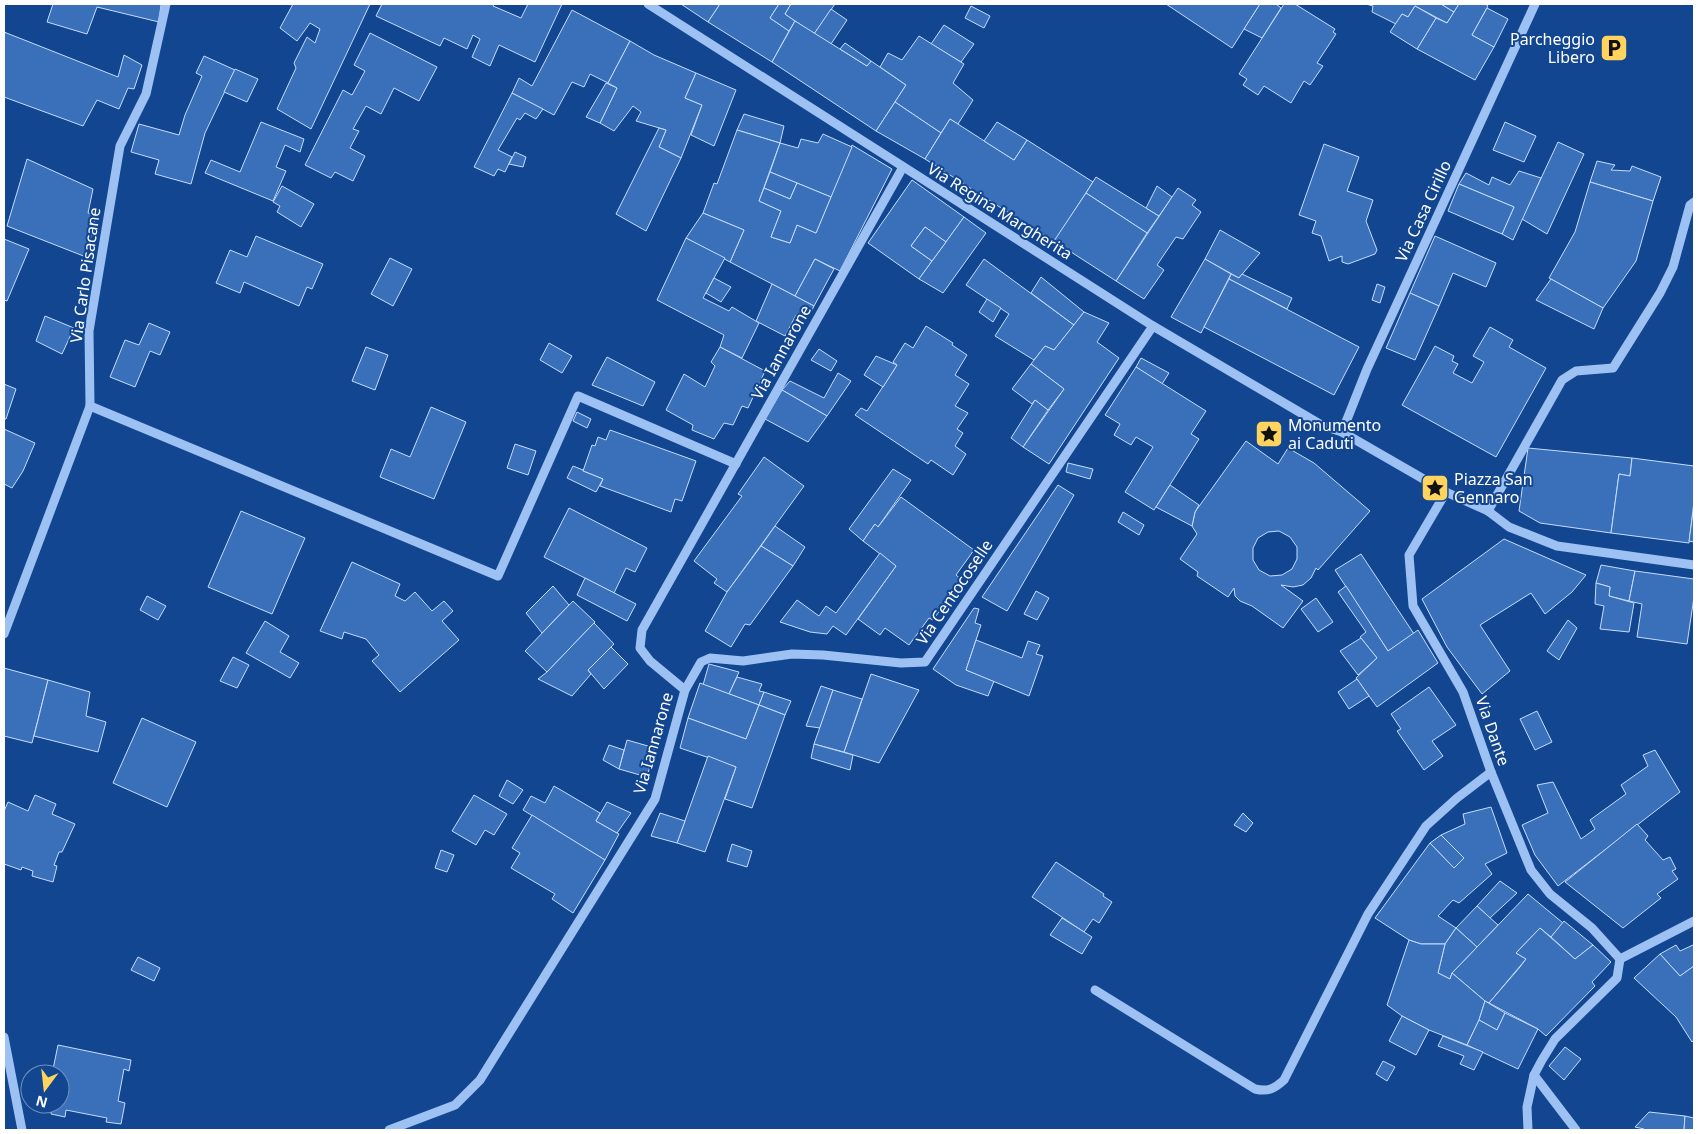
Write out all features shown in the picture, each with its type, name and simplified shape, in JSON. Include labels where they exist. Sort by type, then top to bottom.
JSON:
[{"type":"street","name":"Via Carlo Pisacane","points":[[4,634],[90,406],[89,331],[120,146],[146,94],[166,4]]},
{"type":"street","name":"Via Regina Margherita","points":[[648,4],[1153,326],[1323,426],[1342,432],[1446,492],[1488,511],[1509,527],[1556,546],[1694,565]]},
{"type":"street","name":"Via Casa Cirillo","points":[[1342,432],[1367,369],[1535,4]]},
{"type":"street","name":"Via Iannarone","points":[[389,1130],[455,1105],[480,1080],[655,799],[685,690],[650,661],[640,648],[642,630],[903,167]]},
{"type":"street","points":[[1488,511],[1562,380],[1576,370],[1613,368],[1660,293],[1673,268],[1690,206],[1694,202]]},
{"type":"street","name":"Via Centocoselle","points":[[685,690],[702,662],[710,658],[743,661],[792,654],[901,663],[925,662],[1153,326]]},
{"type":"street","points":[[90,406],[498,576],[578,396],[736,464]]},
{"type":"street","name":"Via Dante","points":[[1446,492],[1409,556],[1413,606],[1463,692],[1491,772],[1531,870],[1550,894],[1592,928],[1620,959]]},
{"type":"street","points":[[1095,990],[1255,1090],[1266,1091],[1276,1088],[1284,1080],[1368,914],[1426,826],[1457,798],[1491,772]]},
{"type":"street","points":[[1528,1130],[1527,1107],[1534,1075],[1555,1039],[1617,978],[1620,959],[1694,921]]},
{"type":"street","points":[[4,1038],[22,1130]]},
{"type":"street","points":[[1534,1075],[1576,1130]]},
{"type":"building","points":[[53,4],[161,4],[159,22],[97,7],[87,34],[47,22]]},
{"type":"building","points":[[293,4],[370,4],[311,129],[277,109],[296,68],[294,63],[307,37],[315,43],[320,29],[310,23],[297,41],[280,28]]},
{"type":"building","points":[[382,4],[494,4],[493,6],[521,18],[528,4],[562,4],[535,62],[499,45],[490,66],[472,57],[480,39],[473,35],[467,49],[444,38],[440,46],[376,16]]},
{"type":"building","points":[[681,4],[720,4],[708,22]]},
{"type":"building","points":[[720,4],[779,4],[770,18],[789,31],[772,62],[708,22]]},
{"type":"building","points":[[779,4],[791,4],[785,14],[795,21],[789,31],[770,18]]},
{"type":"building","points":[[791,4],[835,4],[814,34],[785,14]]},
{"type":"building","points":[[1166,4],[1260,4],[1232,48]]},
{"type":"building","points":[[1260,4],[1276,4],[1281,8],[1262,38],[1244,29]]},
{"type":"building","points":[[1284,4],[1295,4],[1335,29],[1333,32],[1336,34],[1317,63],[1323,66],[1310,85],[1304,81],[1291,103],[1264,86],[1258,95],[1243,85],[1247,79],[1239,74]]},
{"type":"building","points":[[1366,4],[1441,4],[1454,12],[1447,23],[1415,6],[1408,17],[1402,14],[1396,24],[1372,12],[1373,6]]},
{"type":"building","points":[[1441,4],[1459,4],[1454,12]]},
{"type":"building","points":[[1459,4],[1485,4],[1488,6],[1472,35],[1494,47],[1475,80],[1417,49],[1436,18],[1447,23]]},
{"type":"building","points":[[971,6],[990,16],[984,28],[965,18]]},
{"type":"building","points":[[1415,6],[1436,18],[1417,49],[1390,32],[1402,14],[1408,17]]},
{"type":"building","points":[[1487,8],[1508,19],[1494,47],[1472,35]]},
{"type":"building","points":[[831,9],[847,20],[831,44],[814,34]]},
{"type":"building","points":[[572,10],[630,41],[608,83],[590,74],[584,87],[572,82],[554,115],[512,93],[519,78],[532,86]]},
{"type":"building","points":[[795,21],[867,66],[871,61],[906,85],[876,131],[772,62]]},
{"type":"building","points":[[944,25],[974,44],[961,62],[931,44]]},
{"type":"building","points":[[4,32],[118,77],[124,55],[142,65],[134,89],[128,88],[119,109],[97,100],[83,126],[4,97]]},
{"type":"building","points":[[370,33],[437,67],[419,101],[394,88],[381,114],[366,106],[353,129],[359,131],[350,148],[365,156],[353,181],[335,172],[331,178],[305,165],[343,90],[352,95],[365,71],[354,65]]},
{"type":"building","points":[[919,36],[964,64],[953,83],[973,100],[958,124],[950,119],[941,133],[895,102],[906,85],[880,67],[888,53],[902,60]]},
{"type":"building","points":[[630,41],[654,55],[696,73],[685,98],[702,105],[681,158],[659,147],[666,130],[636,121],[641,112],[633,106],[614,131],[600,123],[617,88],[608,83]]},
{"type":"building","points":[[845,43],[871,61],[867,66],[840,49]]},
{"type":"building","points":[[204,56],[235,70],[205,133],[191,184],[155,174],[159,160],[131,152],[139,124],[179,135],[185,115],[202,76],[196,73]]},
{"type":"building","points":[[235,69],[258,79],[247,102],[224,92]]},
{"type":"building","points":[[696,73],[736,90],[714,146],[691,135],[702,105],[685,98]]},
{"type":"building","points":[[606,83],[617,88],[600,123],[586,117]]},
{"type":"building","points":[[512,93],[543,109],[536,119],[525,113],[520,120],[517,118],[498,150],[512,157],[505,172],[498,169],[494,176],[474,167]]},
{"type":"building","points":[[895,102],[941,133],[925,159],[876,131]]},
{"type":"building","points":[[744,114],[784,126],[780,143],[737,130]]},
{"type":"building","points":[[950,119],[1014,160],[1027,140],[1093,182],[1054,242],[925,159]]},
{"type":"building","points":[[261,122],[304,139],[300,152],[285,145],[276,167],[286,171],[273,201],[205,173],[211,160],[240,172]]},
{"type":"building","points":[[997,122],[1027,140],[1014,160],[984,141]]},
{"type":"building","points":[[1505,122],[1536,136],[1524,162],[1493,150]]},
{"type":"building","points":[[659,128],[666,130],[659,147],[681,158],[646,231],[616,214]]},
{"type":"building","points":[[737,130],[780,143],[759,201],[781,211],[771,237],[790,243],[797,225],[816,233],[852,145],[892,169],[840,271],[815,259],[795,296],[730,262],[744,230],[703,213],[714,183],[717,184]]},
{"type":"building","points":[[823,134],[852,147],[831,197],[770,172],[780,143],[798,148],[801,139],[818,143]]},
{"type":"building","points":[[1558,142],[1584,154],[1547,234],[1522,219]]},
{"type":"building","points":[[1324,144],[1359,157],[1347,191],[1373,200],[1366,221],[1377,250],[1375,254],[1348,264],[1342,262],[1342,256],[1329,261],[1321,236],[1312,233],[1316,221],[1299,215]]},
{"type":"building","points":[[515,152],[526,157],[523,167],[509,164]]},
{"type":"building","points":[[27,159],[93,189],[88,213],[96,215],[86,257],[7,226]]},
{"type":"building","points":[[1597,161],[1615,165],[1611,170],[1630,171],[1632,166],[1661,177],[1653,201],[1590,182]]},
{"type":"building","points":[[1519,171],[1541,178],[1513,240],[1502,234],[1514,207],[1459,184],[1466,173],[1489,185],[1492,177],[1510,185]]},
{"type":"building","points":[[770,172],[797,183],[790,199],[764,188]]},
{"type":"building","points":[[1096,177],[1159,216],[1147,233],[1086,193]]},
{"type":"building","points":[[912,180],[964,217],[946,242],[925,227],[911,246],[932,261],[919,279],[868,243]]},
{"type":"building","points":[[1590,182],[1653,201],[1636,261],[1603,308],[1549,278],[1575,232]]},
{"type":"building","points":[[797,183],[831,197],[816,233],[797,225],[790,243],[771,237],[781,211],[759,201],[764,188],[790,199]]},
{"type":"building","points":[[1459,184],[1514,207],[1502,234],[1448,211]]},
{"type":"building","points":[[282,186],[314,204],[301,227],[277,212],[280,206],[273,202]]},
{"type":"building","points":[[1157,186],[1172,197],[1159,216],[1146,208]]},
{"type":"building","points":[[1178,188],[1196,200],[1192,205],[1201,212],[1183,239],[1176,237],[1157,265],[1164,270],[1144,299],[1116,281]]},
{"type":"building","points":[[1086,193],[1147,233],[1116,281],[1054,241]]},
{"type":"building","points":[[703,213],[744,230],[730,262],[686,238]]},
{"type":"building","points":[[964,217],[986,233],[943,293],[919,279]]},
{"type":"building","points":[[925,227],[946,242],[932,261],[911,246]]},
{"type":"building","points":[[1220,230],[1260,253],[1239,278],[1205,259]]},
{"type":"building","points":[[256,236],[323,264],[312,289],[307,287],[299,306],[244,282],[240,293],[216,283],[230,250],[247,257]]},
{"type":"building","points":[[1435,236],[1496,263],[1486,287],[1453,273],[1439,306],[1410,293]]},
{"type":"building","points":[[686,238],[725,258],[703,298],[729,311],[732,307],[759,323],[742,358],[720,347],[724,335],[657,300]]},
{"type":"building","points":[[4,239],[29,249],[7,301],[4,300]]},
{"type":"building","points":[[390,258],[412,269],[393,306],[371,294]]},
{"type":"building","points":[[815,259],[834,269],[814,306],[795,296]]},
{"type":"building","points":[[984,259],[1074,325],[1054,350],[1045,346],[1034,360],[995,336],[1009,314],[966,285]]},
{"type":"building","points":[[1205,259],[1231,274],[1201,333],[1171,317]]},
{"type":"building","points":[[1231,274],[1239,278],[1242,274],[1292,298],[1287,309],[1229,279]]},
{"type":"building","points":[[1041,277],[1084,312],[1074,325],[1031,293]]},
{"type":"building","points":[[714,278],[731,287],[721,302],[706,293]]},
{"type":"building","points":[[1229,279],[1359,347],[1334,395],[1204,327]]},
{"type":"building","points":[[1551,279],[1603,308],[1594,329],[1536,300]]},
{"type":"building","points":[[772,284],[814,306],[810,314],[796,315],[785,336],[756,321]]},
{"type":"building","points":[[1377,284],[1385,287],[1380,303],[1372,300]]},
{"type":"building","points":[[1410,293],[1439,306],[1415,360],[1386,348]]},
{"type":"building","points":[[987,299],[1001,308],[993,322],[979,312]]},
{"type":"building","points":[[1084,312],[1109,323],[1097,342],[1119,358],[1049,464],[1023,447],[1064,389],[1031,364],[1045,346],[1054,350]]},
{"type":"building","points":[[45,316],[74,328],[62,354],[36,341]]},
{"type":"building","points":[[149,323],[170,332],[160,355],[150,351],[135,387],[110,377],[125,340],[139,345]]},
{"type":"building","points":[[926,326],[953,343],[952,345],[967,355],[955,375],[969,384],[955,406],[968,413],[957,429],[963,433],[955,446],[966,454],[953,475],[931,460],[928,464],[855,415],[861,408],[867,411],[897,365],[893,362],[905,343],[913,348]]},
{"type":"building","points":[[1490,327],[1513,340],[1509,347],[1546,368],[1496,457],[1402,405],[1435,346],[1454,356],[1452,361],[1458,364],[1453,373],[1472,383],[1484,362],[1473,356]]},
{"type":"building","points":[[549,343],[572,356],[562,373],[540,360]]},
{"type":"building","points":[[366,347],[388,355],[375,390],[352,381]]},
{"type":"building","points":[[720,347],[765,371],[748,408],[742,406],[733,425],[724,423],[714,439],[692,430],[693,425],[666,410],[684,374],[705,387],[715,366],[711,362]]},
{"type":"building","points":[[819,349],[837,361],[831,371],[811,360]]},
{"type":"building","points":[[876,356],[897,365],[883,387],[864,375]]},
{"type":"building","points":[[607,357],[655,382],[643,406],[592,385]]},
{"type":"building","points":[[1141,358],[1169,373],[1162,384],[1136,367]]},
{"type":"building","points":[[1031,364],[1064,389],[1048,410],[1035,400],[1032,404],[1012,389]]},
{"type":"building","points":[[1136,367],[1206,411],[1191,434],[1199,439],[1154,510],[1125,492],[1153,447],[1136,437],[1131,445],[1114,435],[1120,424],[1105,415]]},
{"type":"building","points":[[838,373],[851,381],[827,416],[782,390],[790,381],[824,398]]},
{"type":"building","points":[[4,384],[16,389],[6,419],[4,419]]},
{"type":"building","points":[[782,390],[827,416],[808,442],[765,419]]},
{"type":"building","points":[[1035,400],[1048,410],[1023,447],[1011,438]]},
{"type":"building","points":[[431,407],[466,422],[434,499],[380,477],[391,449],[410,457]]},
{"type":"building","points":[[577,412],[591,419],[587,428],[573,421]]},
{"type":"building","points":[[4,429],[35,443],[23,471],[12,488],[4,484]]},
{"type":"building","points":[[610,430],[696,461],[682,501],[675,499],[671,512],[600,486],[603,479],[583,471],[592,445],[595,446],[598,437],[606,440]]},
{"type":"building","points":[[1246,441],[1278,464],[1288,448],[1314,463],[1370,511],[1318,570],[1316,568],[1311,578],[1303,585],[1293,587],[1281,585],[1303,601],[1283,628],[1252,606],[1240,601],[1235,596],[1234,588],[1228,597],[1197,576],[1198,572],[1180,559],[1197,534],[1192,526],[1195,512]],"holes":[[[1279,531],[1290,537],[1297,547],[1297,559],[1292,569],[1282,575],[1270,576],[1259,570],[1253,560],[1253,548],[1258,538],[1268,532]]]},
{"type":"building","points":[[515,444],[536,451],[528,475],[507,468]]},
{"type":"building","points":[[1528,448],[1632,458],[1630,476],[1619,474],[1611,533],[1540,523],[1519,511]]},
{"type":"building","points":[[764,457],[804,486],[727,592],[714,583],[717,579],[694,561],[742,496],[738,494]]},
{"type":"building","points":[[1632,458],[1694,466],[1694,501],[1689,543],[1611,533],[1619,474],[1630,476]]},
{"type":"building","points":[[1068,463],[1093,469],[1090,479],[1066,472]]},
{"type":"building","points":[[573,466],[603,479],[596,492],[567,478]]},
{"type":"building","points":[[893,469],[911,480],[878,527],[875,524],[863,541],[849,529]]},
{"type":"building","points":[[1058,485],[1074,495],[1007,611],[982,597]]},
{"type":"building","points":[[1170,485],[1199,505],[1195,512],[1192,526],[1156,507]]},
{"type":"building","points":[[901,497],[974,550],[956,575],[962,580],[933,620],[929,618],[909,645],[885,628],[880,635],[858,619],[896,566],[863,541],[875,524],[878,527]]},
{"type":"building","points":[[569,508],[647,548],[635,572],[626,568],[614,593],[544,557]]},
{"type":"building","points":[[241,511],[305,538],[272,614],[208,587]]},
{"type":"building","points":[[1123,512],[1144,525],[1139,535],[1118,522]]},
{"type":"building","points":[[1694,512],[1694,542],[1689,541]]},
{"type":"building","points":[[775,526],[805,547],[793,566],[761,546]]},
{"type":"building","points":[[1504,539],[1586,575],[1572,592],[1545,614],[1531,593],[1480,625],[1510,671],[1482,694],[1447,647],[1422,599]]},
{"type":"building","points":[[761,546],[793,566],[750,625],[745,624],[731,647],[705,631],[727,592]]},
{"type":"building","points":[[880,553],[896,566],[846,635],[833,626],[827,634],[810,632],[780,622],[797,600],[819,616],[826,606],[836,613]]},
{"type":"building","points":[[1361,554],[1414,634],[1388,651],[1335,570]]},
{"type":"building","points":[[352,562],[400,584],[395,596],[405,601],[415,592],[432,611],[444,601],[453,611],[442,621],[459,640],[400,692],[372,661],[379,655],[366,639],[344,632],[342,639],[320,631]]},
{"type":"building","points":[[1601,565],[1635,571],[1629,601],[1609,596],[1610,587],[1596,583]]},
{"type":"building","points":[[1635,571],[1694,579],[1694,597],[1687,644],[1637,637],[1642,604],[1629,601]]},
{"type":"building","points":[[585,578],[636,604],[627,621],[577,595]]},
{"type":"building","points":[[1596,583],[1610,587],[1609,596],[1634,603],[1629,632],[1600,629],[1604,606],[1595,604]]},
{"type":"building","points":[[553,586],[569,605],[542,633],[526,613]]},
{"type":"building","points":[[1346,586],[1388,651],[1418,630],[1438,663],[1377,707],[1356,678],[1377,658],[1360,637],[1366,632],[1338,592]]},
{"type":"building","points":[[1036,591],[1049,598],[1037,620],[1024,614]]},
{"type":"building","points":[[147,596],[166,606],[158,620],[140,610]]},
{"type":"building","points":[[1316,598],[1333,622],[1318,632],[1301,609]]},
{"type":"building","points":[[573,601],[595,622],[547,672],[525,651]]},
{"type":"building","points":[[974,608],[979,609],[975,623],[981,625],[966,670],[994,681],[988,696],[956,685],[933,669]]},
{"type":"building","points":[[1568,620],[1577,628],[1559,660],[1547,651]]},
{"type":"building","points":[[265,621],[289,636],[280,652],[299,663],[290,678],[246,653]]},
{"type":"building","points":[[594,623],[614,644],[588,670],[591,674],[572,696],[538,679],[547,672]]},
{"type":"building","points":[[1361,638],[1377,658],[1358,675],[1340,651]]},
{"type":"building","points":[[976,640],[1022,658],[1028,641],[1040,645],[1036,654],[1043,656],[1029,696],[966,670]]},
{"type":"building","points":[[611,647],[628,664],[604,689],[588,670]]},
{"type":"building","points":[[233,657],[249,665],[237,688],[220,681]]},
{"type":"building","points":[[709,664],[739,672],[729,694],[703,685]]},
{"type":"building","points":[[4,668],[48,680],[32,743],[4,736]]},
{"type":"building","points":[[871,674],[919,690],[879,763],[844,752]]},
{"type":"building","points":[[737,677],[762,684],[759,691],[764,692],[759,705],[729,694]]},
{"type":"building","points":[[1357,679],[1369,696],[1349,709],[1338,692]]},
{"type":"building","points":[[48,680],[90,692],[86,716],[106,722],[98,752],[34,736]]},
{"type":"building","points":[[700,683],[759,705],[746,739],[688,718]]},
{"type":"building","points":[[821,686],[833,690],[820,728],[806,726]]},
{"type":"building","points":[[1429,687],[1456,725],[1432,741],[1443,756],[1424,770],[1397,731],[1401,729],[1391,714]]},
{"type":"building","points":[[833,690],[862,699],[844,752],[814,744]]},
{"type":"building","points":[[764,692],[791,701],[785,715],[759,705]]},
{"type":"building","points":[[759,705],[785,715],[752,808],[725,799],[736,767],[680,748],[688,718],[746,739]]},
{"type":"building","points":[[1537,711],[1552,742],[1535,750],[1520,719]]},
{"type":"building","points":[[142,718],[196,742],[167,807],[113,783]]},
{"type":"building","points":[[627,740],[655,748],[647,777],[619,769]]},
{"type":"building","points":[[814,744],[853,755],[850,770],[811,758]]},
{"type":"building","points":[[609,745],[624,750],[619,769],[603,760]]},
{"type":"building","points":[[1655,750],[1680,792],[1558,886],[1535,855],[1522,825],[1548,813],[1537,785],[1553,782],[1581,839],[1595,829],[1590,820],[1626,794],[1621,785],[1648,766],[1643,755]]},
{"type":"building","points":[[708,756],[736,767],[705,852],[677,843]]},
{"type":"building","points":[[507,780],[523,790],[513,804],[499,796]]},
{"type":"building","points":[[554,786],[600,813],[596,821],[619,834],[605,860],[523,810],[531,796],[545,803]]},
{"type":"building","points":[[35,795],[56,804],[52,814],[75,824],[54,865],[57,866],[53,882],[32,876],[33,871],[22,867],[21,870],[4,864],[4,811],[8,802],[28,811]]},
{"type":"building","points":[[474,795],[507,814],[494,835],[485,830],[476,845],[452,831]]},
{"type":"building","points":[[607,802],[631,813],[617,833],[596,821]]},
{"type":"building","points":[[1491,807],[1507,853],[1485,864],[1492,874],[1459,903],[1453,900],[1438,916],[1456,928],[1445,944],[1421,944],[1409,940],[1375,918],[1430,843],[1454,868],[1464,858],[1441,835],[1465,824],[1463,814]]},
{"type":"building","points":[[660,813],[685,821],[677,843],[651,836]]},
{"type":"building","points":[[1243,813],[1253,823],[1246,832],[1234,825]]},
{"type":"building","points":[[532,815],[605,860],[573,913],[552,899],[555,894],[511,868],[520,853],[512,848]]},
{"type":"building","points":[[1637,824],[1648,836],[1645,840],[1663,860],[1670,857],[1676,869],[1672,871],[1678,879],[1657,894],[1661,898],[1623,928],[1565,882]]},
{"type":"building","points":[[1441,835],[1464,858],[1454,868],[1430,843]]},
{"type":"building","points":[[732,844],[752,851],[747,867],[727,861]]},
{"type":"building","points":[[441,850],[454,855],[447,872],[435,868]]},
{"type":"building","points":[[1056,862],[1104,894],[1103,896],[1112,902],[1099,923],[1093,919],[1084,932],[1032,897]]},
{"type":"building","points":[[1500,881],[1517,893],[1490,918],[1477,906]]},
{"type":"building","points":[[1528,894],[1563,923],[1551,937],[1540,928],[1516,953],[1526,959],[1489,1003],[1452,973]]},
{"type":"building","points":[[1477,906],[1498,925],[1477,947],[1456,928]]},
{"type":"building","points":[[1062,918],[1092,937],[1082,954],[1050,935]]},
{"type":"building","points":[[1564,921],[1593,945],[1575,959],[1551,937]]},
{"type":"building","points":[[1456,928],[1477,947],[1452,973],[1450,979],[1438,973],[1445,944]]},
{"type":"building","points":[[1540,928],[1575,959],[1593,945],[1611,962],[1592,982],[1595,986],[1546,1036],[1538,1029],[1489,1003],[1526,959],[1516,953]]},
{"type":"building","points":[[1409,940],[1421,944],[1445,944],[1438,973],[1450,979],[1452,973],[1485,1001],[1479,1020],[1467,1045],[1429,1030],[1402,1016],[1387,1005]]},
{"type":"building","points":[[1676,945],[1680,951],[1694,946],[1694,966],[1680,976],[1660,954]]},
{"type":"building","points":[[1660,954],[1680,976],[1694,966],[1694,1040],[1692,1042],[1676,1017],[1634,978]]},
{"type":"building","points":[[138,957],[160,968],[154,981],[131,970]]},
{"type":"building","points":[[1485,1001],[1505,1013],[1497,1030],[1479,1020]]},
{"type":"building","points":[[1505,1013],[1538,1029],[1518,1069],[1467,1045],[1479,1020],[1497,1030]]},
{"type":"building","points":[[1402,1016],[1429,1030],[1416,1055],[1389,1041]]},
{"type":"building","points":[[1443,1036],[1483,1052],[1474,1070],[1460,1064],[1464,1056],[1438,1046]]},
{"type":"building","points":[[58,1045],[131,1060],[129,1071],[124,1069],[118,1101],[125,1103],[121,1124],[106,1122],[107,1118],[70,1111],[70,1064],[54,1064]]},
{"type":"building","points":[[1565,1047],[1581,1059],[1564,1080],[1549,1066]]},
{"type":"building","points":[[1383,1061],[1395,1067],[1387,1081],[1376,1074]]},
{"type":"building","points":[[1649,1112],[1685,1116],[1684,1130],[1644,1130],[1635,1127]]},
{"type":"building","points":[[51,1114],[65,1114],[65,1117]]},
{"type":"building","points":[[1685,1116],[1694,1118],[1694,1130],[1684,1130]]},
{"type":"place","name":"Parcheggio Libero","points":[[1614,48]]},
{"type":"place","name":"Monumento ai Caduti","points":[[1269,434]]},
{"type":"place","name":"Piazza San Gennaro","points":[[1435,488]]}]
